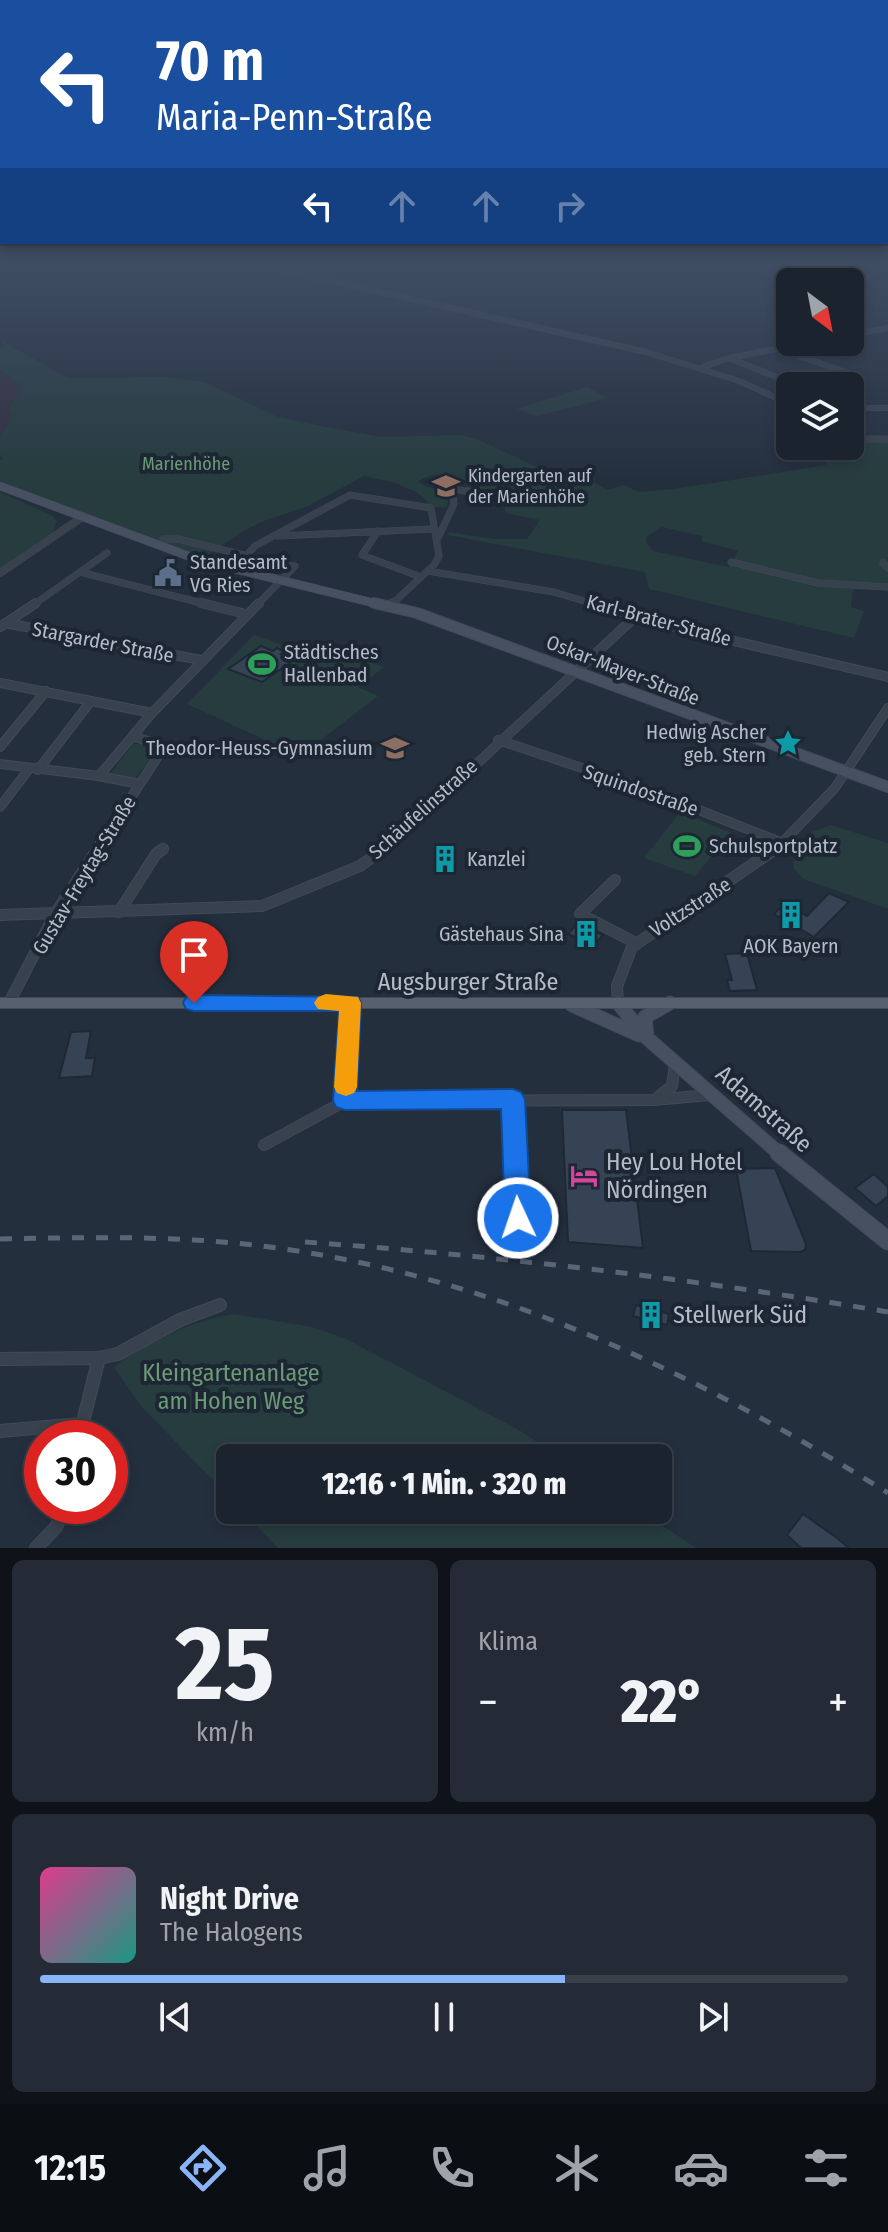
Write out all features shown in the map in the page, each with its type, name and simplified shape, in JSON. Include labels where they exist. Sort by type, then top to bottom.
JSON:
[{"type":"main road","name":"Oskar-Mayer-Straße","points":[[0,486],[199,560],[417,613],[888,787]]},
{"type":"main road","name":"Augsburger Straße","points":[[5,1003],[888,1003]]},
{"type":"main road","name":"Adamstraße","points":[[618,1003],[647,1038],[710,1095],[805,1177],[888,1241]]},
{"type":"main road","points":[[647,1038],[645,1017],[670,1003]]},
{"type":"main road","points":[[572,1005],[647,1038]]},
{"type":"street","points":[[579,337],[731,378],[776,398]]},
{"type":"street","points":[[699,369],[729,358],[776,349]]},
{"type":"street","points":[[801,356],[846,372]]},
{"type":"street","points":[[729,358],[776,377]]},
{"type":"street","points":[[864,408],[888,408]]},
{"type":"street","points":[[864,439],[888,439]]},
{"type":"street","points":[[437,540],[454,504],[452,489],[471,492]]},
{"type":"street","points":[[244,555],[350,495],[431,508],[439,556],[389,606]]},
{"type":"street","points":[[0,573],[81,518]]},
{"type":"street","points":[[274,536],[433,529]]},
{"type":"street","name":"Karl-Brater-Straße","points":[[378,531],[362,555],[424,574],[554,592],[635,617],[888,677]]},
{"type":"street","points":[[99,776],[201,660],[295,566],[178,539],[163,539]]},
{"type":"street","points":[[3,625],[107,553]]},
{"type":"street","points":[[731,562],[818,583],[888,587]]},
{"type":"street","points":[[80,572],[246,614]]},
{"type":"street","name":"Schäufelinstraße","points":[[0,915],[252,908],[274,904],[360,866],[389,846],[498,740],[635,617]]},
{"type":"street","name":"Stargarder Straße","points":[[3,625],[201,660]]},
{"type":"street","points":[[1,683],[152,713]]},
{"type":"street","points":[[0,747],[46,691]]},
{"type":"street","points":[[0,807],[91,701]]},
{"type":"street","name":"Voltzstraße","points":[[618,1003],[625,958],[636,943],[783,843],[847,772],[888,708]]},
{"type":"street","name":"Gustav-Freytag-Straße","points":[[5,1003],[55,914],[164,747],[133,736]]},
{"type":"street","name":"Squindostraße","points":[[498,740],[648,790],[783,843]]},
{"type":"street","points":[[0,764],[99,776],[137,787]]},
{"type":"street","points":[[119,912],[156,854],[163,849]]},
{"type":"street","name":"Voltzstraße","points":[[615,880],[580,914],[636,943]]},
{"type":"street","points":[[345,1101],[350,1003]]},
{"type":"street","points":[[653,1100],[672,1086],[675,1064]]},
{"type":"street","points":[[264,1145],[345,1101],[653,1100],[710,1095]]},
{"type":"street","points":[[513,1099],[518,1218]]},
{"type":"street","points":[[0,1359],[99,1358],[118,1354],[180,1320],[220,1305]]},
{"type":"street","points":[[83,1420],[99,1358]]},
{"type":"street","points":[[0,1431],[24,1431]]},
{"type":"street","points":[[36,1548],[57,1524]]},
{"type":"shaded area","points":[[0,369],[21,387],[9,408],[12,417],[0,436]]},
{"type":"green space","name":"Marienhöhe","points":[[0,340],[68,378],[164,377],[204,382],[278,417],[326,427],[381,437],[460,435],[477,439],[575,485],[590,480],[607,490],[624,485],[639,492],[674,489],[827,465],[822,460],[864,460],[864,441],[888,441],[888,591],[853,589],[851,607],[864,611],[854,638],[649,589],[645,572],[447,535],[449,532],[494,539],[527,539],[540,520],[505,513],[505,502],[469,491],[464,482],[441,475],[429,476],[418,482],[449,496],[446,508],[427,506],[426,500],[415,491],[364,476],[308,506],[261,522],[203,558],[0,481],[0,461],[4,458],[0,455],[0,436],[12,417],[9,408],[21,387],[0,369],[0,348],[4,346]],"holes":[[[662,527],[702,536],[702,541],[738,551],[729,567],[653,551],[646,542],[647,536]]]},
{"type":"green space","points":[[587,387],[607,398],[538,416],[517,409]]},
{"type":"green space","points":[[0,492],[51,515],[57,521],[54,531],[0,571]]},
{"type":"green space","points":[[254,635],[305,653],[321,643],[384,667],[358,687],[378,696],[300,756],[187,704]]},
{"type":"green space","points":[[133,744],[142,744],[154,750],[154,754],[134,780],[111,773]]},
{"type":"green space","name":"Schulsportplatz","points":[[680,812],[732,833],[695,876],[644,858]]},
{"type":"green space","points":[[831,825],[888,843],[888,909],[804,879],[794,869],[793,863],[812,832]]},
{"type":"green space","name":"Kleingartenanlage am Hohen Weg","points":[[234,1314],[312,1327],[346,1339],[540,1444],[216,1444],[216,1484],[141,1406],[114,1367],[171,1334]]},
{"type":"green space","points":[[255,1524],[660,1524],[696,1548],[278,1548]]},
{"type":"building","name":"Städtisches Hallenbad","points":[[261,646],[273,651],[277,648],[285,652],[281,654],[295,659],[262,682],[228,669]]},
{"type":"building","name":"AOK Bayern","points":[[829,893],[849,902],[814,937],[774,914],[785,903],[807,916]]},
{"type":"building","name":"Gästehaus Sina","points":[[577,923],[603,935],[594,945],[568,934]]},
{"type":"building","points":[[747,953],[757,990],[730,991],[727,980],[732,980],[725,954]]},
{"type":"building","points":[[91,1031],[86,1058],[95,1058],[92,1076],[59,1078],[71,1032]]},
{"type":"building","points":[[562,1110],[626,1110],[643,1248],[568,1242]]},
{"type":"building","points":[[775,1168],[806,1244],[805,1250],[800,1252],[751,1251],[736,1169]]},
{"type":"building","points":[[874,1174],[888,1187],[888,1196],[876,1206],[855,1188]]},
{"type":"building","name":"Stellwerk Süd","points":[[636,1305],[669,1314],[667,1325],[633,1316]]},
{"type":"building","points":[[803,1514],[849,1548],[801,1548],[787,1535]]},
{"type":"railway","points":[[0,1239],[146,1238],[255,1245],[372,1265],[450,1286],[602,1340],[675,1374],[747,1411],[888,1493]]},
{"type":"railway","points":[[305,1242],[597,1270],[888,1312]]},
{"type":"slow traffic","points":[[326,1003],[350,1003],[346,1087]]},
{"type":"place","name":"Kindergarten auf der Marienhöhe","points":[[446,486]]},
{"type":"place","name":"Standesamt VG Ries","points":[[168,573]]},
{"type":"place","name":"Städtisches Hallenbad","points":[[262,664]]},
{"type":"place","name":"Hedwig Ascher geb. Stern","points":[[788,743]]},
{"type":"place","name":"Theodor-Heuss-Gymnasium","points":[[395,748]]},
{"type":"place","name":"Schulsportplatz","points":[[687,846]]},
{"type":"place","name":"Kanzlei","points":[[445,859]]},
{"type":"place","name":"AOK Bayern","points":[[791,915]]},
{"type":"place","name":"Gästehaus Sina","points":[[586,934]]},
{"type":"place","name":"Hey Lou Hotel Nördingen","points":[[584,1176]]},
{"type":"place","name":"Stellwerk Süd","points":[[651,1315]]},
{"type":"route","points":[[194,1003],[350,1003],[345,1101],[513,1099],[518,1218]]}]
